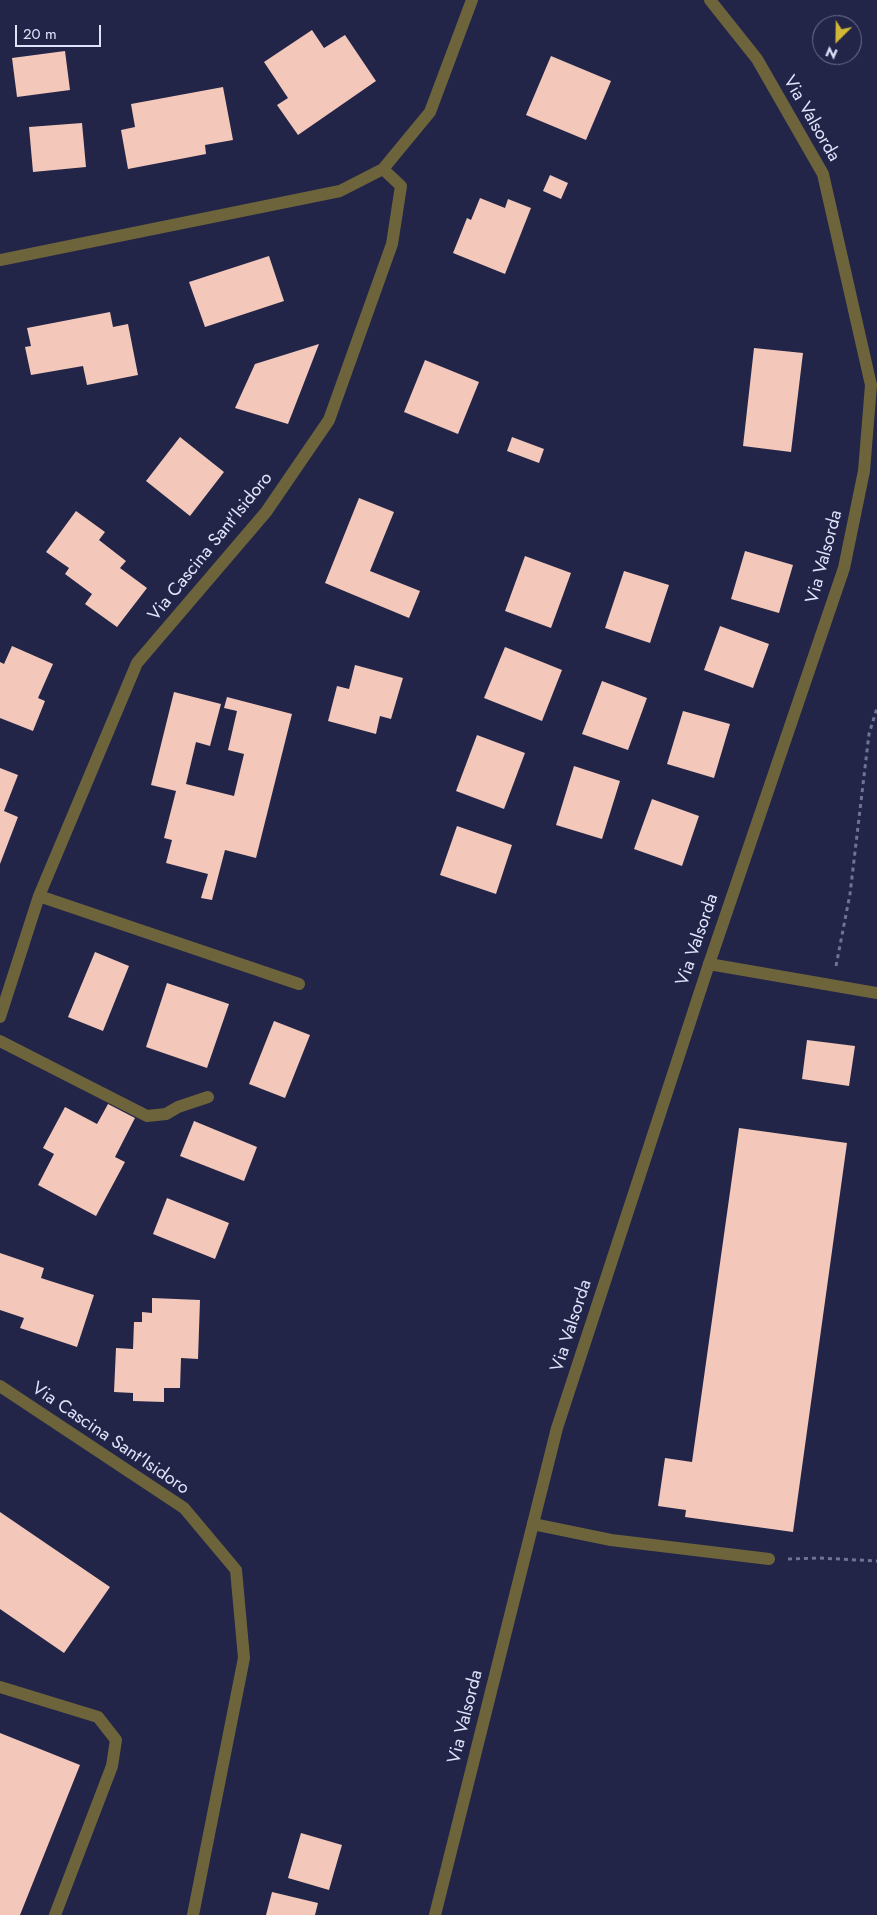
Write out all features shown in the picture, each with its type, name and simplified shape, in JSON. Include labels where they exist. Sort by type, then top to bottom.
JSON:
[{"type":"street","points":[[0,260],[340,191],[384,168],[430,112],[472,0]]},
{"type":"street","name":"Via Valsorda","points":[[435,1915],[558,1428],[709,964],[844,568],[864,471],[870,385],[823,174],[756,58],[710,0]]},
{"type":"street","name":"Via Cascina Sant'Isidoro","points":[[0,1017],[39,896],[137,663],[266,512],[329,420],[392,244],[401,186],[384,168]]},
{"type":"street","points":[[39,896],[299,984]]},
{"type":"street","points":[[709,964],[877,993]]},
{"type":"street","points":[[0,1041],[147,1116],[166,1114],[178,1107],[208,1097]]},
{"type":"street","name":"Via Cascina Sant'Isidoro","points":[[0,1386],[184,1508],[236,1570],[244,1658],[193,1915]]},
{"type":"street","points":[[533,1524],[611,1540],[769,1560]]},
{"type":"street","points":[[0,1687],[98,1717],[116,1740],[112,1766],[55,1915]]},
{"type":"path","points":[[833,986],[850,894],[869,734],[877,708]]},
{"type":"path","points":[[769,1560],[820,1558],[877,1561]]},
{"type":"building","points":[[312,30],[324,48],[345,35],[376,81],[298,135],[277,105],[288,98],[264,62]]},
{"type":"building","points":[[65,51],[70,90],[17,97],[12,58]]},
{"type":"building","points":[[551,56],[611,81],[586,140],[526,115]]},
{"type":"building","points":[[223,87],[233,140],[205,145],[206,154],[128,169],[121,130],[135,127],[131,104]]},
{"type":"building","points":[[82,123],[86,167],[33,172],[29,127]]},
{"type":"building","points":[[550,175],[568,183],[561,199],[543,191]]},
{"type":"building","points":[[480,198],[505,208],[508,199],[531,208],[505,274],[453,253],[467,218],[471,220]]},
{"type":"building","points":[[269,256],[284,301],[205,327],[189,282]]},
{"type":"building","points":[[110,312],[113,327],[128,324],[138,375],[87,385],[83,366],[31,375],[25,347],[31,346],[27,328]]},
{"type":"building","points":[[319,344],[288,424],[235,408],[255,364]]},
{"type":"building","points":[[754,348],[803,353],[791,452],[743,446]]},
{"type":"building","points":[[425,360],[479,382],[458,434],[404,412]]},
{"type":"building","points":[[180,437],[224,472],[190,516],[146,481]]},
{"type":"building","points":[[512,437],[544,449],[539,463],[507,451]]},
{"type":"building","points":[[359,498],[394,512],[370,571],[420,591],[409,618],[325,583]]},
{"type":"building","points":[[76,511],[105,532],[99,540],[126,561],[120,568],[147,588],[117,627],[85,604],[92,594],[65,574],[69,568],[46,552]]},
{"type":"building","points":[[745,551],[793,565],[779,613],[731,599]]},
{"type":"building","points":[[525,556],[571,573],[551,628],[505,611]]},
{"type":"building","points":[[624,571],[669,585],[650,643],[605,628]]},
{"type":"building","points":[[720,626],[769,644],[753,688],[704,670]]},
{"type":"building","points":[[12,646],[53,664],[38,698],[45,701],[33,731],[0,718],[0,662],[4,664]]},
{"type":"building","points":[[505,647],[562,670],[542,721],[484,698]]},
{"type":"building","points":[[355,665],[403,678],[391,719],[380,716],[376,734],[328,721],[337,686],[349,689]]},
{"type":"building","points":[[602,681],[647,698],[628,750],[582,734]]},
{"type":"building","points":[[174,692],[221,704],[210,746],[196,742],[186,784],[234,796],[244,754],[228,750],[237,711],[224,708],[227,697],[292,714],[256,858],[225,850],[212,900],[201,898],[208,874],[166,863],[172,840],[164,838],[176,791],[151,785]]},
{"type":"building","points":[[683,711],[730,724],[714,778],[667,764]]},
{"type":"building","points":[[477,735],[525,753],[504,809],[456,791]]},
{"type":"building","points":[[574,766],[620,781],[602,839],[556,825]]},
{"type":"building","points":[[0,768],[18,775],[4,811],[18,817],[0,864]]},
{"type":"building","points":[[652,799],[699,816],[682,866],[634,849]]},
{"type":"building","points":[[457,826],[512,845],[496,894],[440,875]]},
{"type":"building","points":[[95,952],[129,966],[103,1031],[68,1017]]},
{"type":"building","points":[[167,983],[229,1004],[207,1068],[146,1047]]},
{"type":"building","points":[[274,1021],[310,1035],[285,1098],[249,1084]]},
{"type":"building","points":[[807,1040],[855,1046],[849,1086],[802,1079]]},
{"type":"building","points":[[108,1104],[135,1118],[115,1157],[125,1162],[96,1216],[38,1185],[54,1154],[43,1148],[65,1107],[97,1124]]},
{"type":"building","points":[[194,1121],[257,1147],[244,1181],[180,1156]]},
{"type":"building","points":[[739,1128],[847,1143],[793,1532],[685,1517],[686,1510],[658,1506],[665,1458],[692,1462]]},
{"type":"building","points":[[167,1198],[229,1223],[215,1259],[153,1234]]},
{"type":"building","points":[[0,1253],[44,1268],[41,1278],[94,1295],[77,1347],[20,1328],[24,1318],[0,1310]]},
{"type":"building","points":[[152,1298],[200,1300],[198,1359],[181,1358],[180,1388],[164,1388],[164,1402],[133,1401],[133,1393],[114,1392],[116,1348],[133,1349],[134,1322],[142,1322],[142,1312],[152,1313]]},
{"type":"building","points":[[0,1512],[110,1587],[64,1653],[0,1609]]},
{"type":"building","points":[[0,1733],[80,1765],[20,1915],[0,1915]]},
{"type":"building","points":[[301,1833],[342,1845],[329,1890],[288,1878]]},
{"type":"building","points":[[272,1892],[318,1903],[315,1915],[266,1915]]}]
